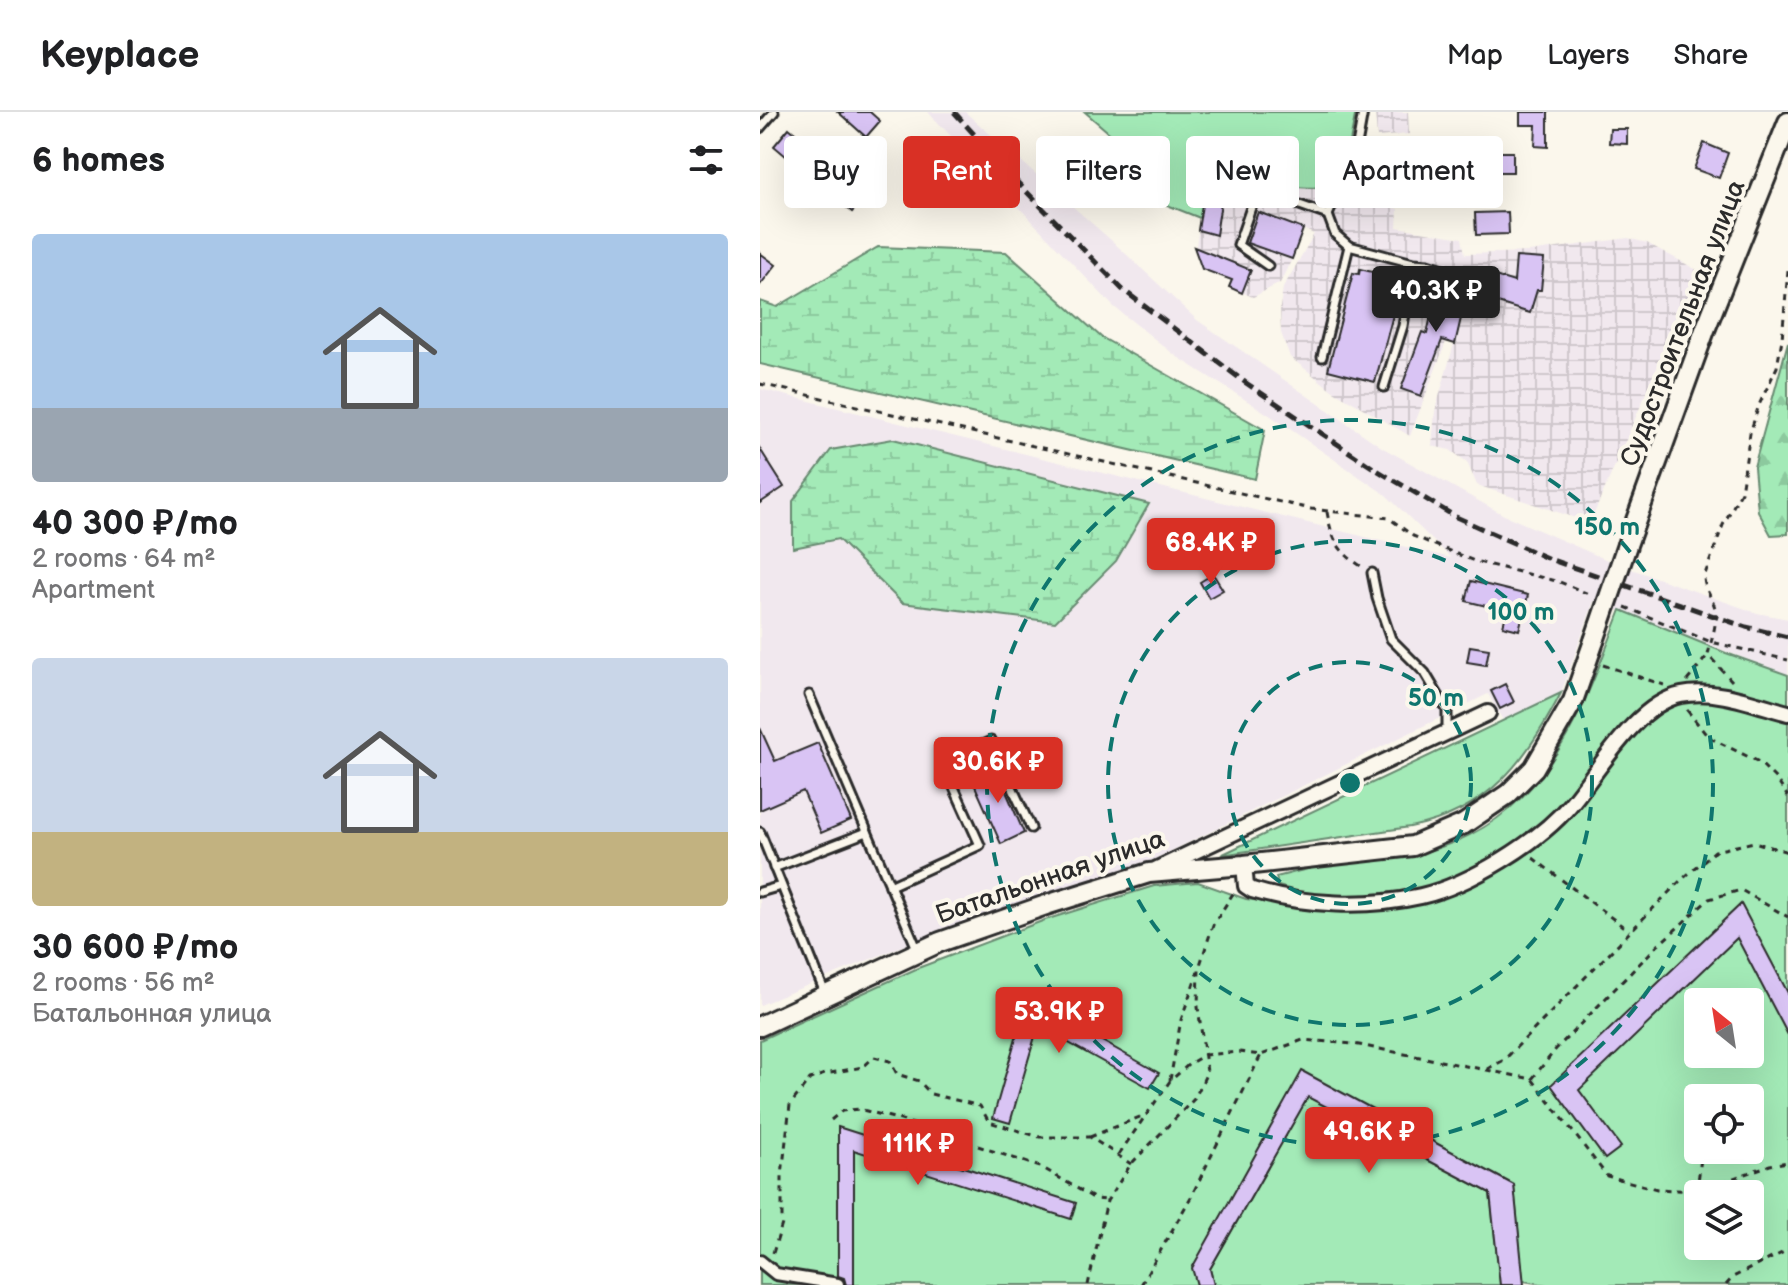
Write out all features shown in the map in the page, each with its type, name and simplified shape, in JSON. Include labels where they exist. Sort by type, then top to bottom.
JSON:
[{"type":"street","name":"Судостроительная улица","points":[[1244,865],[1413,846],[1487,811],[1534,768],[1573,701],[1695,357],[1788,122]]},
{"type":"street","points":[[1149,873],[1244,865],[1246,886],[1259,892],[1304,901],[1342,902],[1425,895],[1456,883],[1542,834],[1570,806],[1643,715],[1654,706],[1680,695],[1710,694],[1788,713]]},
{"type":"street","name":"Батальонная улица","points":[[760,1026],[918,951],[1046,905],[1149,873],[1488,713]]},
{"type":"street","points":[[768,1267],[838,1284]]},
{"type":"lane","points":[[760,128],[774,112]]},
{"type":"lane","points":[[1363,112],[1356,151],[1328,215],[1335,234],[1349,246],[1465,276]]},
{"type":"lane","points":[[1268,266],[1238,245],[1257,190],[1328,215]]},
{"type":"lane","points":[[1322,357],[1349,246]]},
{"type":"lane","points":[[1384,387],[1403,326],[1413,263]]},
{"type":"lane","points":[[1372,573],[1391,639],[1425,673],[1447,710],[1447,732]]},
{"type":"lane","points":[[809,695],[918,951]]},
{"type":"lane","points":[[890,886],[980,845],[943,763],[991,741],[1031,828]]},
{"type":"lane","points":[[760,832],[826,995]]},
{"type":"lane","points":[[774,868],[867,832]]},
{"type":"lane","points":[[760,892],[781,886]]},
{"type":"path","points":[[1788,270],[1777,367],[1750,433],[1741,492],[1723,525],[1704,577],[1704,585],[1715,607],[1715,626],[1708,655],[1691,675],[1680,695],[1688,712],[1708,737],[1759,762],[1788,797]]},
{"type":"path","points":[[760,384],[1327,512],[1389,518],[1413,536],[1474,561],[1560,582],[1591,595]]},
{"type":"path","points":[[1327,512],[1332,537],[1346,557],[1372,573]]},
{"type":"path","points":[[1614,603],[1711,642],[1788,660]]},
{"type":"path","points":[[1708,655],[1749,703]]},
{"type":"path","points":[[1606,666],[1665,685]]},
{"type":"path","points":[[1487,1069],[1504,1060],[1715,851],[1754,842],[1788,852]]},
{"type":"path","points":[[1521,848],[1630,932]]},
{"type":"path","points":[[1170,1081],[1181,1020],[1213,925],[1236,890],[1246,886]]},
{"type":"path","points":[[1532,1079],[1556,1049],[1653,950],[1709,899],[1741,890],[1788,917]]},
{"type":"path","points":[[1088,1285],[1107,1201],[1131,1164],[1195,1098],[1207,1072],[1198,1007],[1199,968]]},
{"type":"path","points":[[1119,1154],[1170,1081],[1189,1064],[1204,1055],[1239,1052],[1261,1055],[1303,1040],[1354,1044],[1532,1079],[1607,1176],[1657,1189],[1684,1190]]},
{"type":"path","points":[[1141,1285],[1191,1197],[1261,1055]]},
{"type":"path","points":[[768,1267],[782,1224],[782,1175],[790,1105],[810,1079],[863,1067],[874,1057],[890,1061],[897,1074],[919,1081],[931,1094],[980,1106],[989,1122],[1040,1137],[1090,1137],[1147,1114]]},
{"type":"path","points":[[831,1120],[842,1111],[859,1109],[901,1120],[1043,1168],[1095,1199],[1107,1201]]},
{"type":"path","points":[[1090,1137],[1131,1164]]},
{"type":"path","points":[[1728,1180],[1788,1162]]},
{"type":"path","points":[[1726,1285],[1733,1277],[1788,1250]]},
{"type":"shaded area","points":[[928,112],[965,112],[992,136],[951,136]]},
{"type":"shaded area","points":[[1375,112],[1408,112],[1409,134],[1377,136]]},
{"type":"shaded area","points":[[1020,160],[1036,174],[1036,208],[1074,208],[1197,320],[1383,448],[1504,515],[1614,563],[1757,613],[1788,619],[1788,675],[1594,601],[1561,693],[1504,722],[1488,694],[1147,863],[1042,894],[936,932],[760,1005],[760,389],[1451,558],[1386,495],[1268,414],[1176,356],[1113,306],[1020,208]]},
{"type":"shaded area","points":[[1299,187],[1315,188],[1315,208],[1398,209],[1397,227],[1462,238],[1465,254],[1529,252],[1628,238],[1647,243],[1699,271],[1590,523],[1477,485],[1467,462],[1450,450],[1432,446],[1435,411],[1454,344],[1446,342],[1410,436],[1332,390],[1290,357],[1281,333],[1283,288],[1314,234],[1303,229],[1280,283],[1253,297],[1229,287],[1231,280],[1202,269],[1195,251],[1202,208],[1299,208]]},
{"type":"green space","points":[[1085,112],[1356,112],[1352,136],[1315,136],[1315,188],[1299,187],[1299,136],[1186,136],[1186,208],[1202,208],[1200,218],[1170,206],[1170,136],[1113,136]]},
{"type":"green space","points":[[878,247],[1006,252],[1101,337],[1265,430],[1255,479],[760,364],[760,301],[777,307]]},
{"type":"green space","points":[[1788,342],[1788,534],[1771,535],[1758,511],[1754,467]]},
{"type":"green space","points":[[893,439],[1149,504],[1116,561],[1055,622],[902,603],[838,539],[793,548],[793,501],[831,450]]},
{"type":"green space","points":[[1621,610],[1788,675],[1788,708],[1718,689],[1675,689],[1644,706],[1630,719],[1571,797],[1543,825],[1511,849],[1475,869],[1437,884],[1397,893],[1357,897],[1317,895],[1278,886],[1276,877],[1316,867],[1421,853],[1464,838],[1499,817],[1528,791],[1552,760],[1590,688]]},
{"type":"green space","points":[[1561,693],[1519,761],[1483,796],[1462,809],[1410,827],[1221,855]]},
{"type":"green space","points":[[1689,699],[1726,701],[1788,719],[1788,1285],[1547,1285],[1523,1281],[1514,1185],[1302,1072],[1193,1267],[1197,1285],[760,1285],[760,1040],[918,968],[1045,920],[1154,886],[1198,882],[1246,899],[1309,907],[1372,908],[1524,854],[1633,732],[1662,708]]},
{"type":"green space","points":[[1308,1097],[1490,1193],[1500,1285],[1214,1285],[1210,1269]]},
{"type":"building","points":[[838,112],[870,112],[880,121],[865,136]]},
{"type":"building","points":[[1520,112],[1548,112],[1548,147],[1535,146],[1536,125],[1520,125]]},
{"type":"building","points":[[789,128],[799,136],[784,136],[784,154],[774,146]]},
{"type":"building","points":[[1610,129],[1627,129],[1627,144],[1609,143]]},
{"type":"building","points":[[1704,143],[1728,153],[1719,178],[1694,169]]},
{"type":"building","points":[[1503,152],[1513,152],[1513,172],[1503,172]]},
{"type":"building","points":[[1201,208],[1220,208],[1216,235],[1198,230]]},
{"type":"building","points":[[1258,212],[1303,229],[1292,259],[1247,243]]},
{"type":"building","points":[[1508,212],[1509,234],[1476,235],[1475,213]]},
{"type":"building","points":[[1194,247],[1251,270],[1242,293],[1229,287],[1232,280],[1202,269]]},
{"type":"building","points":[[760,253],[776,265],[760,285]]},
{"type":"building","points":[[1516,257],[1544,259],[1541,290],[1537,290],[1530,313],[1475,296],[1482,272],[1514,282]]},
{"type":"building","points":[[1360,269],[1397,278],[1396,284],[1401,285],[1375,382],[1328,370],[1353,273],[1359,274]]},
{"type":"building","points":[[1439,280],[1468,288],[1455,344],[1442,340],[1421,396],[1401,389],[1422,332],[1427,334]]},
{"type":"building","points":[[760,449],[784,487],[760,503]]},
{"type":"building","points":[[1213,574],[1223,590],[1209,598],[1200,582]]},
{"type":"building","points":[[1471,581],[1528,595],[1519,630],[1503,626],[1507,611],[1466,601]]},
{"type":"building","points":[[1470,646],[1489,649],[1486,665],[1467,662]]},
{"type":"building","points":[[1505,684],[1514,702],[1500,709],[1491,691]]},
{"type":"building","points":[[760,728],[775,761],[818,743],[851,820],[821,833],[803,791],[760,810]]},
{"type":"building","points":[[995,766],[1024,833],[1001,844],[971,777]]},
{"type":"building","points":[[1741,904],[1788,993],[1788,1035],[1737,938],[1579,1090],[1621,1147],[1605,1159],[1551,1085]]},
{"type":"building","points":[[1027,999],[1159,1073],[1150,1088],[1038,1026],[1010,1123],[993,1118]]},
{"type":"building","points":[[1302,1071],[1514,1185],[1524,1285],[1500,1285],[1490,1193],[1308,1097],[1210,1269],[1214,1285],[1197,1285],[1192,1268]]},
{"type":"building","points":[[838,1127],[1076,1203],[1071,1219],[854,1150],[854,1285],[846,1285],[844,1278],[838,1276]]},
{"type":"railway","points":[[954,112],[1018,183],[1122,289],[1246,383],[1375,469],[1456,517],[1549,559],[1746,627],[1788,637]]}]
